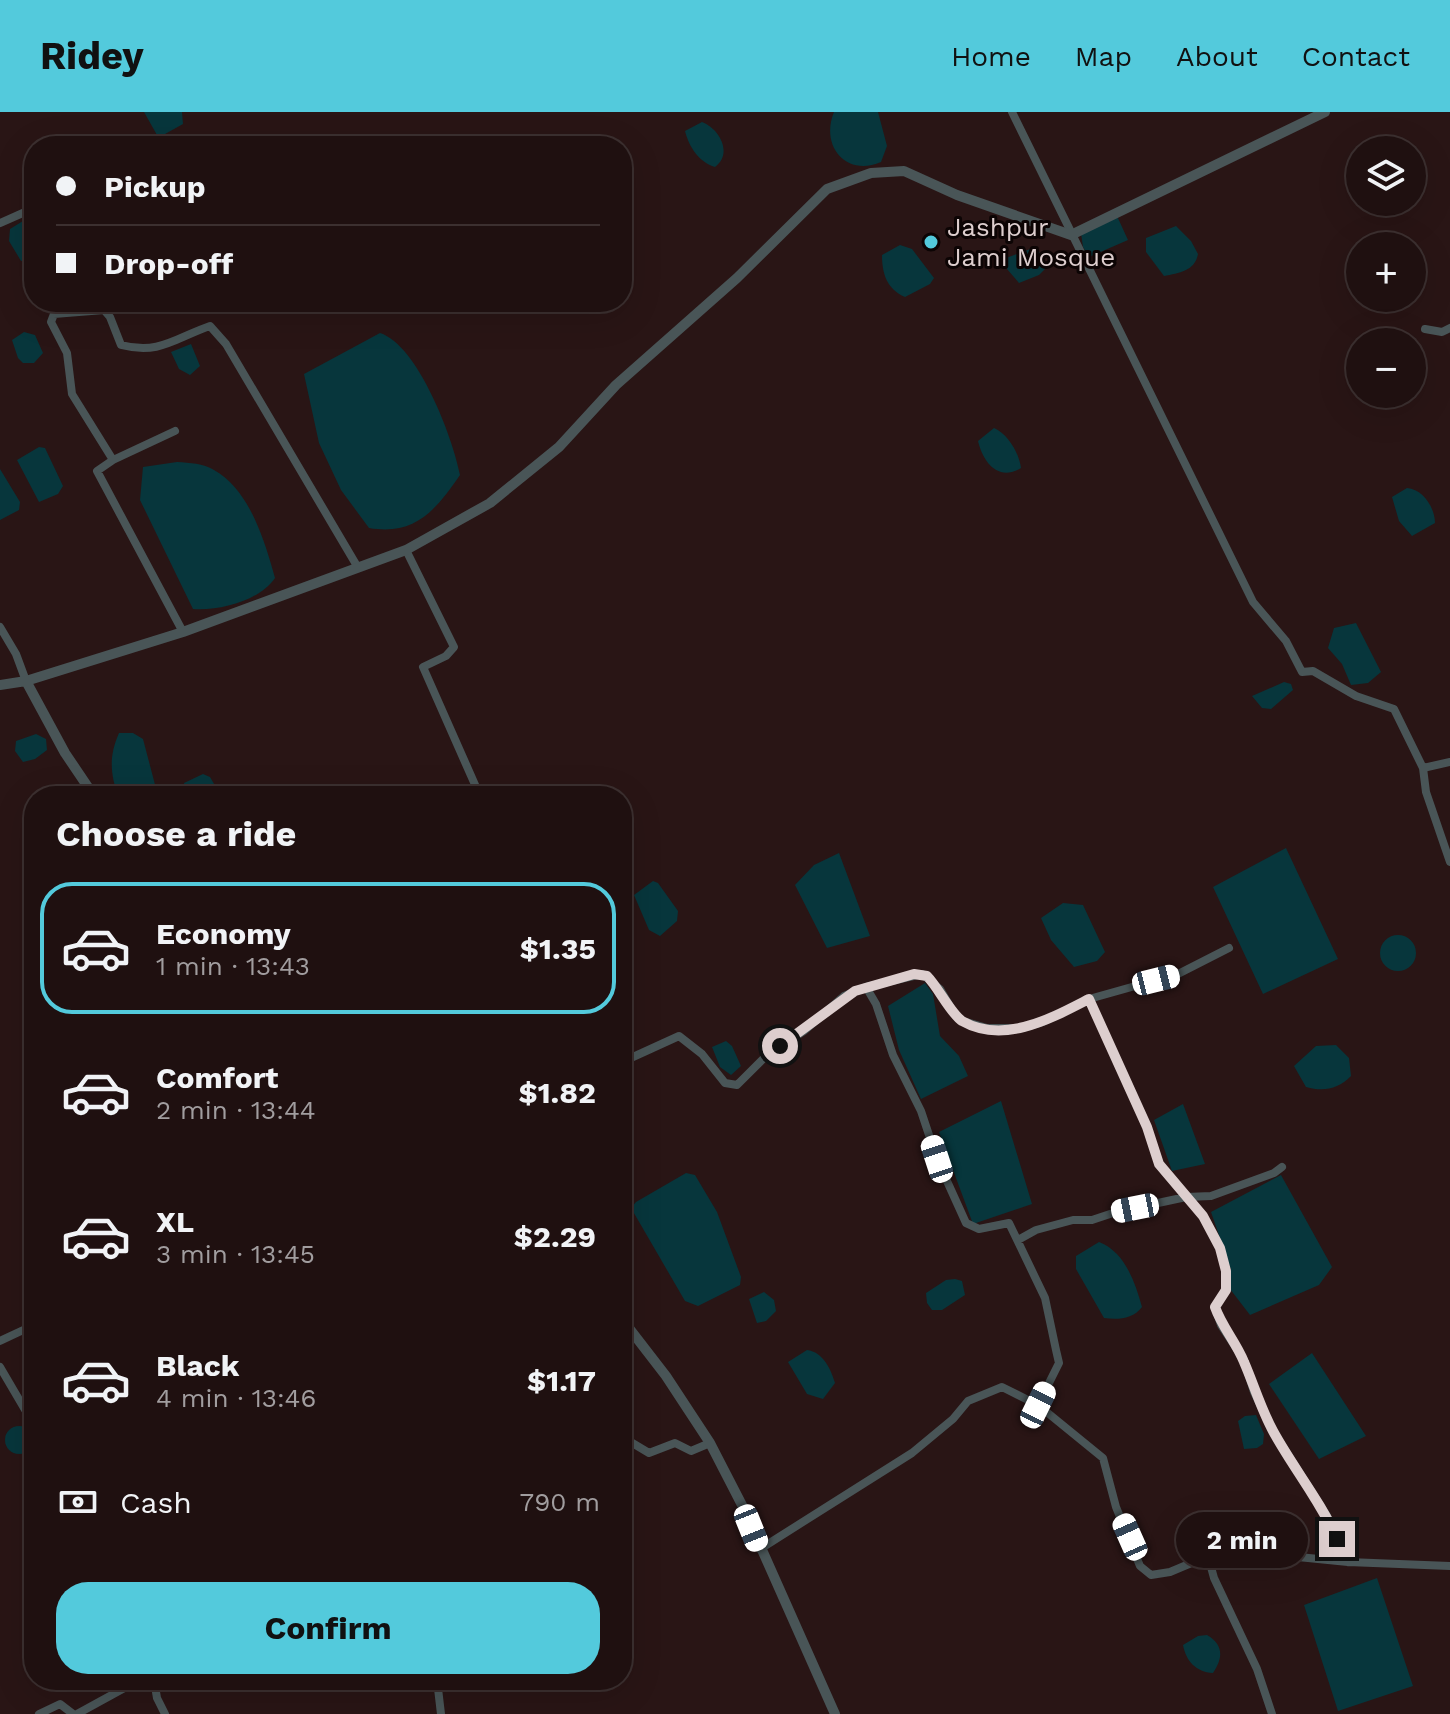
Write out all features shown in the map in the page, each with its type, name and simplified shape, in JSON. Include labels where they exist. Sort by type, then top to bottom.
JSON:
[{"type":"street","points":[[1012,112],[1253,602],[1286,641],[1302,672],[1313,671],[1356,696],[1394,709],[1423,768],[1426,792],[1450,862]]},
{"type":"street","points":[[0,685],[26,681],[183,632],[406,550],[490,503],[559,447],[616,385],[737,278],[827,189],[871,173],[904,171],[957,195],[1071,235],[1325,112]]},
{"type":"street","points":[[0,223],[24,212]]},
{"type":"street","points":[[76,312],[58,313],[51,317],[51,322],[67,353],[72,394],[113,460]]},
{"type":"street","points":[[106,312],[121,345],[130,348],[152,350],[210,326],[226,344],[357,566]]},
{"type":"street","points":[[1426,329],[1442,332],[1450,328]]},
{"type":"street","points":[[175,431],[113,460],[97,471],[183,632]]},
{"type":"street","points":[[406,550],[454,647],[446,656],[423,667],[476,786]]},
{"type":"street","points":[[0,627],[65,753],[87,786]]},
{"type":"street","points":[[1423,768],[1450,762]]},
{"type":"street","points":[[632,1057],[679,1036],[702,1054],[725,1083],[737,1085],[765,1057],[804,1031],[844,996],[866,987],[922,974],[940,989],[954,1013],[963,1021],[987,1028],[1023,1028],[1043,1022],[1089,999],[1178,974],[1229,948]]},
{"type":"street","points":[[866,987],[966,1223],[979,1229],[1009,1223],[1045,1298],[1059,1363],[1038,1405]]},
{"type":"street","points":[[1089,999],[1147,1127],[1159,1164],[1203,1216],[1220,1248],[1226,1271],[1226,1290],[1215,1307],[1221,1325],[1244,1360],[1254,1392],[1273,1431],[1327,1516],[1348,1562]]},
{"type":"street","points":[[1018,1240],[1036,1230],[1073,1220],[1092,1220],[1186,1197],[1211,1196],[1274,1173],[1282,1167]]},
{"type":"street","points":[[0,1341],[24,1330]]},
{"type":"street","points":[[632,1332],[666,1376],[710,1443],[835,1714]]},
{"type":"street","points":[[0,1367],[24,1408]]},
{"type":"street","points":[[760,1549],[912,1453],[953,1419],[968,1401],[1002,1387],[1038,1405],[1103,1458],[1116,1507],[1140,1566],[1151,1575],[1170,1572],[1208,1556],[1259,1553],[1348,1562],[1450,1566]]},
{"type":"street","points":[[632,1443],[649,1453],[675,1443],[691,1451],[710,1443]]},
{"type":"street","points":[[1208,1556],[1214,1578],[1257,1669],[1272,1714]]},
{"type":"street","points":[[39,1714],[60,1704],[75,1714],[120,1690]]},
{"type":"street","points":[[156,1690],[165,1714]]},
{"type":"street","points":[[438,1690],[441,1714]]},
{"type":"water","points":[[144,112],[182,112],[183,124],[157,135]]},
{"type":"water","points":[[834,112],[878,112],[887,146],[881,162],[857,165],[839,155],[833,147],[831,136]]},
{"type":"water","points":[[702,122],[714,130],[722,142],[723,155],[715,167],[704,162],[696,153],[685,131]]},
{"type":"water","points":[[1117,216],[1128,240],[1089,257],[1083,247],[1081,233]]},
{"type":"water","points":[[24,220],[24,261],[21,261],[9,241],[10,229]]},
{"type":"water","points":[[1176,226],[1191,241],[1198,254],[1190,268],[1164,276],[1146,252],[1146,238]]},
{"type":"water","points":[[900,245],[912,249],[934,278],[930,284],[905,297],[890,285],[882,262],[882,255]]},
{"type":"water","points":[[1036,247],[1044,260],[1045,269],[1039,275],[1019,283],[1007,269],[1006,258]]},
{"type":"water","points":[[24,332],[35,335],[43,353],[34,363],[23,363],[18,358],[12,340]]},
{"type":"water","points":[[380,333],[408,355],[420,373],[442,417],[460,475],[423,518],[399,528],[385,529],[369,528],[341,490],[319,443],[304,374]]},
{"type":"water","points":[[191,344],[200,366],[190,375],[179,369],[171,352]]},
{"type":"water","points":[[994,428],[1012,445],[1021,468],[1005,473],[988,462],[978,441]]},
{"type":"water","points":[[39,447],[45,448],[63,486],[58,494],[39,502],[17,460]]},
{"type":"water","points":[[177,462],[214,470],[227,479],[246,503],[261,533],[275,578],[259,593],[227,606],[193,609],[140,500],[143,467]]},
{"type":"water","points":[[0,469],[20,502],[19,510],[0,520]]},
{"type":"water","points":[[1407,488],[1423,496],[1435,523],[1412,536],[1399,521],[1392,497]]},
{"type":"water","points":[[1356,623],[1381,672],[1368,683],[1351,685],[1342,664],[1328,648],[1334,628]]},
{"type":"water","points":[[1284,682],[1291,684],[1293,690],[1271,709],[1262,708],[1252,696]]},
{"type":"water","points":[[119,733],[133,733],[143,739],[155,786],[115,786],[112,764]]},
{"type":"water","points":[[36,734],[46,739],[47,750],[35,759],[23,762],[15,751],[16,741]]},
{"type":"water","points":[[203,774],[210,777],[215,786],[184,786],[184,783]]},
{"type":"water","points":[[1286,848],[1338,959],[1263,994],[1213,887]]},
{"type":"water","points":[[839,853],[870,936],[827,948],[795,885],[814,865]]},
{"type":"water","points":[[653,881],[658,883],[678,911],[677,921],[660,936],[649,930],[634,895]]},
{"type":"water","points":[[1063,903],[1083,905],[1105,952],[1097,961],[1074,967],[1051,940],[1041,918]]},
{"type":"water","points":[[1398,935],[1411,940],[1416,953],[1411,966],[1398,971],[1385,966],[1380,953],[1385,940]]},
{"type":"water","points":[[925,983],[933,994],[940,1036],[959,1056],[968,1076],[921,1099],[899,1050],[888,1006]]},
{"type":"water","points":[[726,1041],[732,1046],[741,1066],[731,1075],[720,1067],[712,1047]]},
{"type":"water","points":[[1336,1045],[1349,1058],[1351,1076],[1330,1088],[1306,1087],[1294,1066],[1316,1046]]},
{"type":"water","points":[[1001,1101],[1032,1204],[973,1224],[939,1132]]},
{"type":"water","points":[[1183,1104],[1205,1164],[1172,1171],[1154,1120]]},
{"type":"water","points":[[686,1173],[695,1175],[717,1212],[741,1277],[740,1285],[698,1306],[685,1301],[632,1210],[636,1202]]},
{"type":"water","points":[[1281,1175],[1332,1267],[1319,1285],[1250,1315],[1230,1289],[1231,1270],[1211,1212]]},
{"type":"water","points":[[1099,1242],[1116,1253],[1132,1278],[1142,1307],[1130,1316],[1104,1318],[1076,1269],[1076,1256]]},
{"type":"water","points":[[946,1280],[962,1281],[965,1295],[942,1310],[932,1310],[926,1293]]},
{"type":"water","points":[[764,1292],[774,1300],[776,1311],[766,1321],[757,1323],[749,1299]]},
{"type":"water","points":[[807,1350],[822,1358],[835,1383],[823,1399],[807,1394],[788,1362]]},
{"type":"water","points":[[1312,1353],[1366,1436],[1319,1459],[1269,1384]]},
{"type":"water","points":[[1256,1415],[1264,1434],[1263,1444],[1244,1449],[1238,1421],[1245,1416]]},
{"type":"water","points":[[24,1427],[24,1453],[19,1454],[9,1450],[5,1440],[9,1430]]},
{"type":"water","points":[[1377,1578],[1413,1686],[1338,1711],[1304,1605]]},
{"type":"water","points":[[1207,1635],[1217,1643],[1220,1652],[1213,1673],[1193,1665],[1183,1645],[1198,1636]]},
{"type":"place","name":"Jashpur Jami Mosque","points":[[931,242]]},
{"type":"route","points":[[780,1046],[804,1031],[844,996],[914,974],[927,976],[963,1021],[987,1028],[1023,1028],[1043,1022],[1089,999],[1147,1127],[1159,1164],[1203,1216],[1220,1248],[1226,1271],[1226,1290],[1215,1307],[1221,1325],[1244,1360],[1254,1392],[1273,1431],[1327,1516],[1337,1539]]}]
